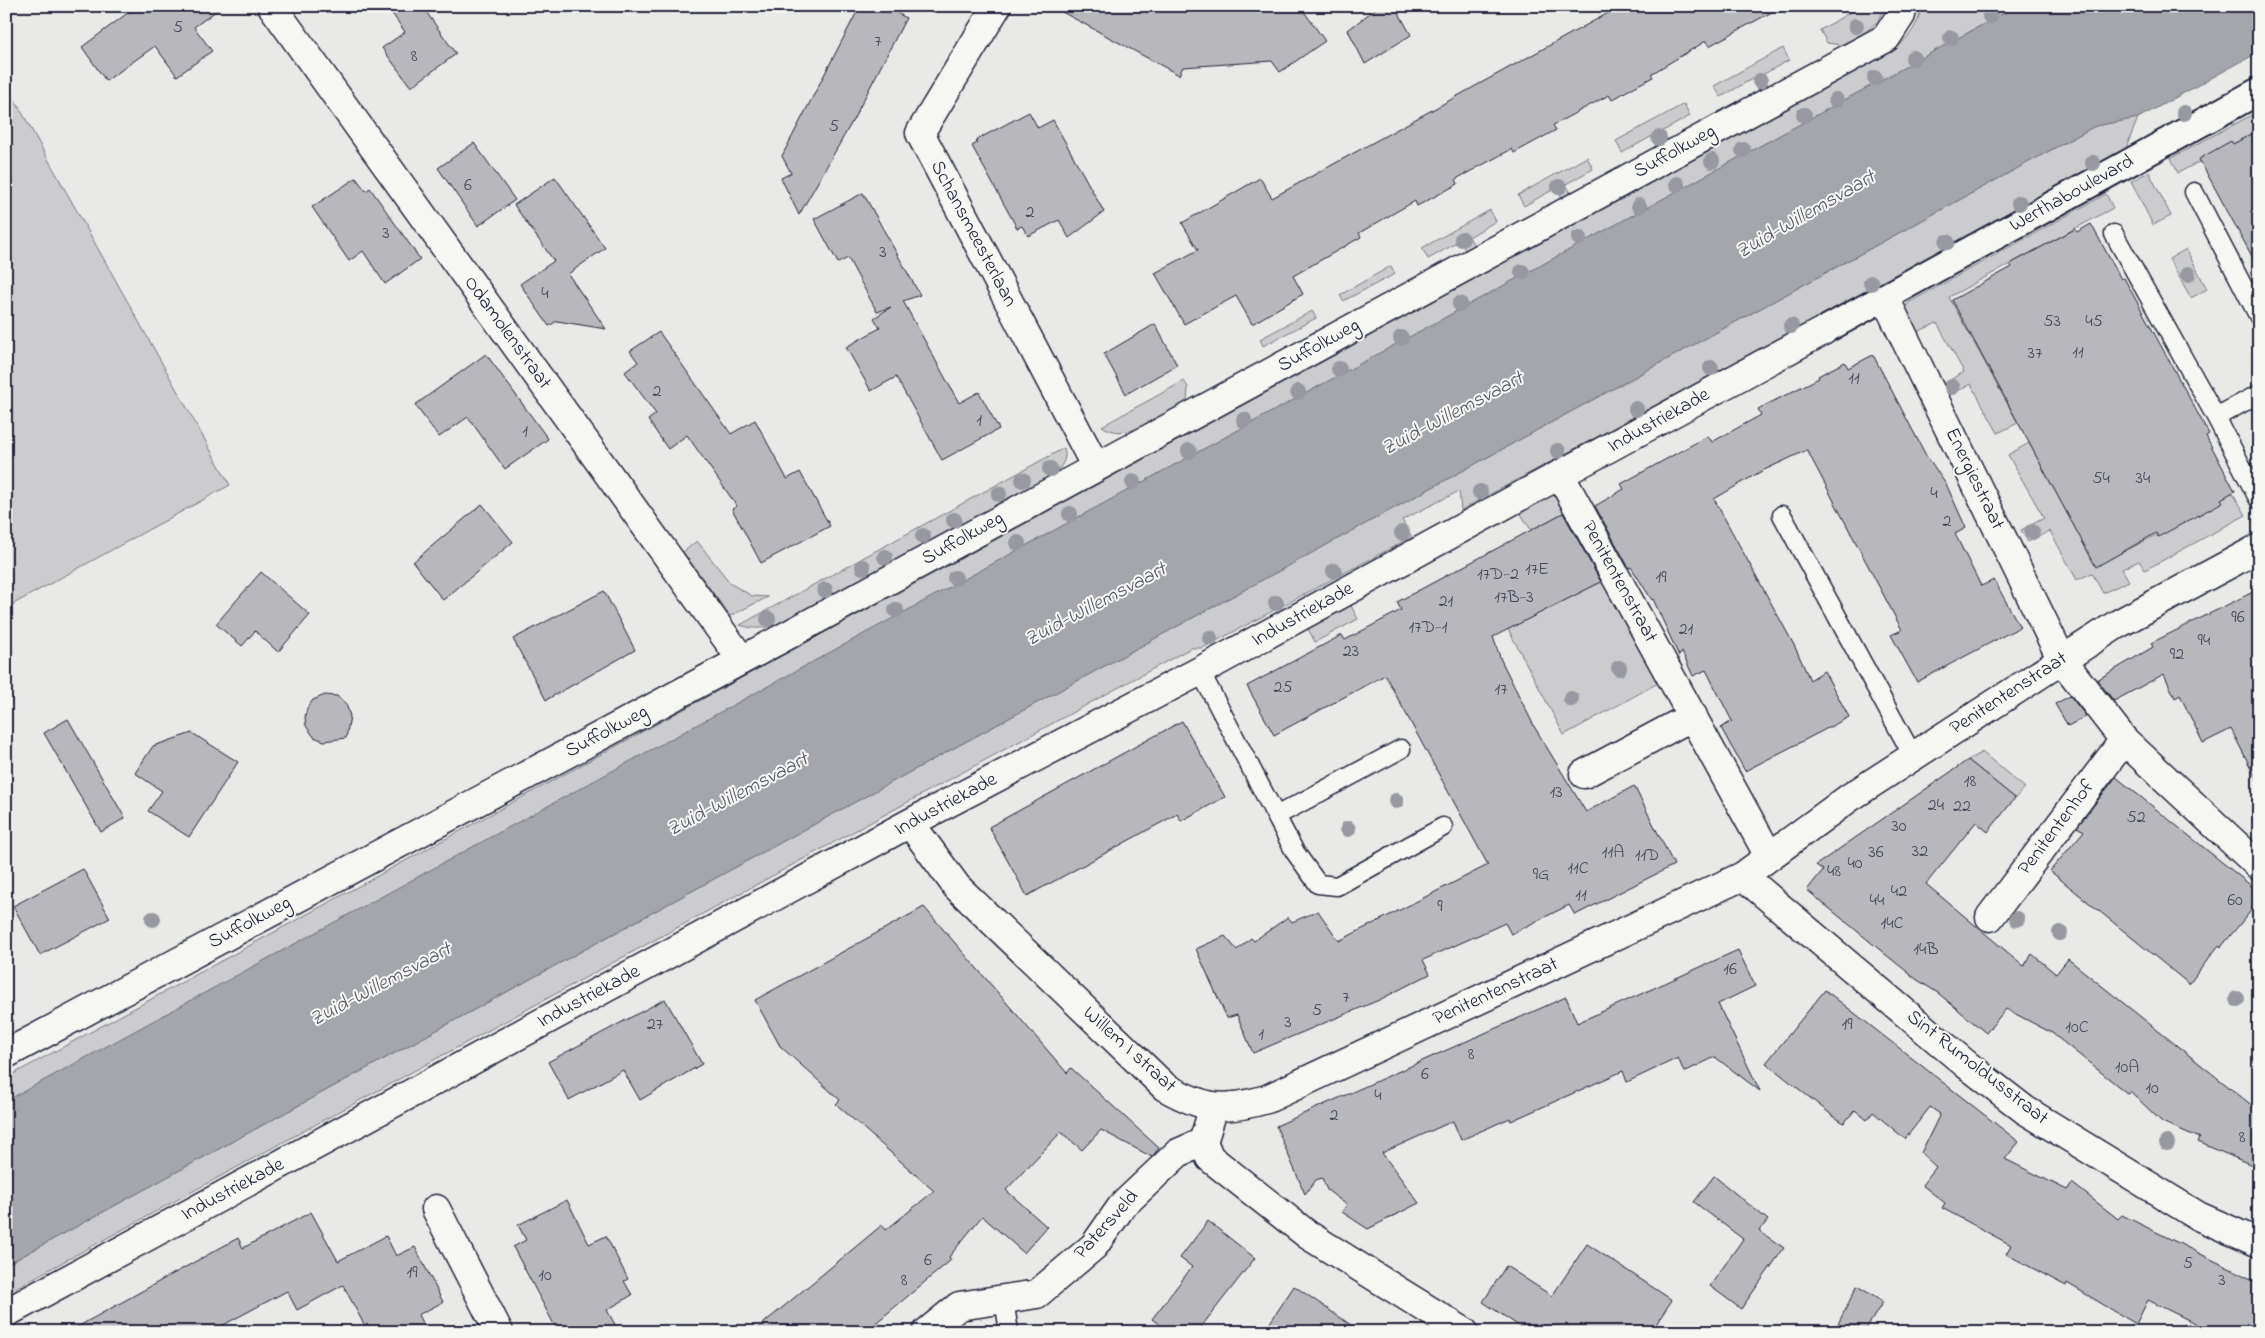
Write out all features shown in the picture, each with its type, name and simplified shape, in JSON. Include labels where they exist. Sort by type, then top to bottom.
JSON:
[{"type":"street","name":"Odamolenstraat","points":[[272,6],[742,660]]},
{"type":"street","name":"Schansmeesterlaan","points":[[997,6],[920,133],[1096,467]]},
{"type":"street","name":"Suffolkweg","points":[[6,1054],[742,660],[1886,38],[1902,15],[1904,6]]},
{"type":"street","name":"Werthaboulevard","points":[[1885,298],[2259,91]]},
{"type":"street","name":"Industriekade","points":[[6,1312],[910,823],[1200,671],[1885,298]]},
{"type":"street","name":"Energiestraat","points":[[1885,298],[2062,660]]},
{"type":"street","name":"Penitentenstraat","points":[[1560,475],[1769,856]]},
{"type":"street","name":"Penitentenstraat","points":[[1214,1107],[1241,1106],[1266,1099],[1743,876],[1849,798],[2116,625],[2259,548]]},
{"type":"street","points":[[2062,660],[2124,740],[2259,866]]},
{"type":"street","points":[[1584,774],[1693,716]]},
{"type":"street","name":"Penitentenhof","points":[[1990,917],[2124,740]]},
{"type":"street","name":"Willem I straat","points":[[910,823],[957,887],[1165,1087],[1188,1100],[1214,1107]]},
{"type":"street","name":"Sint Rumoldusstraat","points":[[1743,876],[1967,1065],[2025,1110],[2198,1216],[2259,1243]]},
{"type":"street","points":[[1214,1107],[1203,1142],[1210,1158],[1308,1235],[1464,1332]]},
{"type":"street","name":"Patersveld","points":[[928,1332],[959,1306],[1037,1294],[1094,1246],[1122,1206],[1178,1153],[1203,1142]]},
{"type":"street","points":[[436,1209],[499,1332]]},
{"type":"lane","points":[[2194,192],[2259,317]]},
{"type":"lane","points":[[2114,234],[2216,417],[2259,500]]},
{"type":"lane","points":[[2216,417],[2259,394]]},
{"type":"lane","points":[[1782,515],[1913,756]]},
{"type":"lane","points":[[1200,671],[1295,852],[1318,884],[1337,886],[1443,827]]},
{"type":"lane","points":[[1276,816],[1401,750]]},
{"type":"lane","points":[[1004,1299],[1009,1332]]},
{"type":"shaded area","points":[[1861,6],[1883,6],[1882,13],[1868,30],[1841,45],[1827,43],[1820,30]]},
{"type":"shaded area","points":[[1921,6],[2017,6],[6,1102],[6,1078],[1892,52],[1903,42],[1915,26]]},
{"type":"shaded area","points":[[1783,48],[1789,60],[1762,75],[1768,85],[1759,90],[1752,79],[1721,97],[1714,86]]},
{"type":"shaded area","points":[[6,84],[230,485],[6,608]]},
{"type":"shaded area","points":[[1684,104],[1690,116],[1663,131],[1668,141],[1660,146],[1654,135],[1622,153],[1616,141]]},
{"type":"shaded area","points":[[2259,111],[2259,130],[2178,173],[2171,158]]},
{"type":"shaded area","points":[[2138,118],[2124,153],[1461,510],[1459,491],[1402,520],[1412,537],[1203,648],[1191,648],[6,1293],[6,1265],[2095,126]]},
{"type":"shaded area","points":[[1587,157],[1593,169],[1566,184],[1571,194],[1562,199],[1556,188],[1524,206],[1518,195]]},
{"type":"shaded area","points":[[2149,172],[2171,216],[2153,225],[2131,181]]},
{"type":"shaded area","points":[[2106,194],[2113,208],[1949,297],[2018,423],[1998,433],[1971,384],[1947,397],[1941,385],[1964,372],[1937,323],[1913,334],[1905,309],[1908,303]]},
{"type":"shaded area","points":[[1490,210],[1496,221],[1469,237],[1475,247],[1466,252],[1460,241],[1428,259],[1422,248]]},
{"type":"shaded area","points":[[2186,249],[2207,289],[2191,298],[2169,259]]},
{"type":"shaded area","points":[[1391,266],[1395,274],[1343,301],[1340,295]]},
{"type":"shaded area","points":[[1312,311],[1316,318],[1263,346],[1260,339]]},
{"type":"shaded area","points":[[1184,381],[1188,387],[1187,402],[1157,420],[1146,426],[1123,432],[1112,431],[1102,426]]},
{"type":"shaded area","points":[[2029,443],[2096,566],[2222,501],[2221,499],[2232,492],[2246,515],[2145,570],[2139,561],[2122,569],[2129,581],[2103,593],[2092,573],[2077,580],[2050,531],[2028,542],[2021,530],[2044,518],[2008,455]]},
{"type":"shaded area","points":[[1064,448],[1064,461],[1057,472],[786,620],[763,628],[740,625]]},
{"type":"shaded area","points":[[1558,490],[1569,510],[1531,530],[1519,511]]},
{"type":"shaded area","points":[[697,541],[731,584],[752,596],[768,597],[730,616],[683,552]]},
{"type":"shaded area","points":[[1605,580],[1660,682],[1564,735],[1508,629]]},
{"type":"shaded area","points":[[1349,602],[1358,619],[1315,642],[1306,625]]},
{"type":"shaded area","points":[[1982,752],[2025,788],[2015,798],[1968,760]]},
{"type":"water","name":"Zuid-Willemsvaart","points":[[2017,6],[2259,6],[2259,52],[2138,118],[2095,126],[6,1265],[6,1101]]},
{"type":"building","points":[[137,6],[223,6],[194,27],[212,51],[177,76],[155,46],[106,81],[82,47]]},
{"type":"building","points":[[387,6],[422,6],[456,54],[411,87],[382,48],[405,32]]},
{"type":"building","points":[[860,6],[885,6],[906,18],[852,122],[799,215],[781,178],[791,173],[782,156]]},
{"type":"building","points":[[1051,6],[1300,6],[1325,41],[1280,72],[1272,61],[1183,67],[1179,75]]},
{"type":"building","points":[[1379,6],[1395,6],[1411,35],[1365,64],[1348,30]]},
{"type":"building","points":[[1621,6],[1783,6],[1709,46],[1706,41],[1651,74],[1653,77],[1612,100],[1609,95],[1553,125],[1556,130],[1514,153],[1512,149],[1456,179],[1458,184],[1417,206],[1415,201],[1359,233],[1361,237],[1293,276],[1303,294],[1252,324],[1236,296],[1184,324],[1155,273],[1198,250],[1182,223],[1260,178],[1272,198]]},
{"type":"building","points":[[1029,112],[1038,128],[1053,120],[1104,212],[1069,238],[1059,220],[1028,236],[1022,226],[1017,228],[972,146],[977,143],[976,140]]},
{"type":"building","points":[[2259,130],[2259,269],[2199,159],[2231,141],[2233,144]]},
{"type":"building","points":[[474,143],[515,200],[478,226],[438,168]]},
{"type":"building","points":[[555,177],[605,248],[568,274],[606,329],[557,321],[549,326],[520,284],[554,261],[514,205]]},
{"type":"building","points":[[356,178],[366,191],[370,188],[420,259],[385,284],[363,251],[349,261],[312,207]]},
{"type":"building","points":[[863,193],[920,295],[903,301],[959,403],[979,392],[999,429],[942,460],[896,377],[871,391],[846,347],[880,328],[874,318],[891,307],[877,312],[848,258],[838,263],[814,219]]},
{"type":"building","points":[[2091,224],[2121,279],[2124,278],[2209,434],[2206,436],[2235,491],[2221,499],[2223,502],[2158,537],[2156,533],[2096,567],[1952,300],[2012,267],[2010,264],[2075,229],[2077,232]]},
{"type":"building","points":[[1155,324],[1177,365],[1126,394],[1104,354]]},
{"type":"building","points":[[659,332],[731,434],[755,420],[787,479],[800,472],[830,526],[761,563],[732,509],[737,506],[687,435],[668,449],[648,420],[656,414],[625,372],[638,362],[630,351]]},
{"type":"building","points":[[486,354],[548,439],[505,469],[468,417],[439,437],[415,405]]},
{"type":"building","points":[[1873,355],[1930,463],[1947,486],[1966,528],[1955,534],[1981,586],[1994,580],[2020,627],[1917,682],[1891,635],[1902,630],[1807,450],[1760,472],[1714,499],[1794,645],[1810,680],[1824,671],[1849,717],[1745,771],[1721,728],[1732,721],[1706,670],[1693,676],[1682,652],[1679,656],[1653,599],[1631,567],[1629,568],[1595,506],[1624,489],[1621,484],[1708,436],[1712,442],[1761,415],[1758,409],[1819,378],[1818,376],[1845,362],[1848,368]]},
{"type":"building","points":[[482,504],[513,542],[443,600],[413,562]]},
{"type":"building","points":[[1563,513],[1601,582],[1493,637],[1501,660],[1535,728],[1586,812],[1634,786],[1674,865],[1575,915],[1569,905],[1511,934],[1505,923],[1423,960],[1430,974],[1379,1000],[1253,1053],[1237,1015],[1227,1018],[1196,949],[1225,936],[1237,950],[1251,938],[1254,941],[1288,917],[1292,922],[1318,911],[1339,941],[1488,865],[1385,675],[1274,735],[1247,686],[1342,635],[1345,640],[1401,610],[1397,602]]},
{"type":"building","points":[[261,572],[310,615],[278,652],[255,631],[242,646],[216,624]]},
{"type":"building","points":[[2259,589],[2259,784],[2231,729],[2203,743],[2180,695],[2175,698],[2164,674],[2114,701],[2097,680],[2153,647],[2151,643]]},
{"type":"building","points":[[604,591],[635,650],[546,700],[513,639]]},
{"type":"building","points":[[325,695],[337,696],[346,704],[350,716],[346,738],[324,741],[314,737],[306,726],[307,708],[313,700]]},
{"type":"building","points":[[2070,696],[2086,716],[2068,726],[2055,704]]},
{"type":"building","points":[[68,719],[125,818],[101,832],[44,733]]},
{"type":"building","points":[[1182,721],[1225,797],[1181,821],[1177,814],[1027,896],[989,827]]},
{"type":"building","points":[[192,733],[238,762],[189,837],[148,811],[162,791],[135,773],[153,746]]},
{"type":"building","points":[[1968,760],[2015,798],[1988,832],[1976,822],[1926,884],[2024,966],[2032,954],[2056,974],[2068,959],[2259,1111],[2259,1168],[2198,1142],[2200,1138],[2162,1122],[2130,1091],[2128,1094],[2052,1033],[2006,1009],[1986,1033],[1938,993],[1916,979],[1807,890],[1823,870],[1816,865]]},
{"type":"building","points":[[2116,777],[2259,892],[2259,901],[2221,947],[2219,945],[2189,984],[2050,871],[2084,831],[2077,827]]},
{"type":"building","points":[[83,869],[110,918],[40,955],[13,906]]},
{"type":"building","points":[[924,907],[1067,1073],[1071,1068],[1159,1148],[1152,1157],[1101,1130],[1082,1150],[1061,1132],[1006,1190],[1047,1227],[1024,1253],[982,1216],[949,1257],[951,1260],[865,1332],[753,1332],[882,1225],[886,1230],[934,1191],[836,1104],[840,1100],[780,1046],[755,1000]]},
{"type":"building","points":[[1738,950],[1755,986],[1718,1004],[1760,1091],[1715,1057],[1684,1072],[1678,1058],[1627,1082],[1623,1071],[1511,1121],[1510,1118],[1461,1140],[1453,1121],[1382,1153],[1419,1203],[1368,1229],[1342,1212],[1347,1205],[1327,1190],[1322,1178],[1316,1180],[1305,1194],[1276,1126],[1566,997],[1577,1023]]},
{"type":"building","points":[[1825,990],[2019,1142],[2005,1159],[2067,1190],[2072,1183],[2118,1219],[2122,1215],[2259,1283],[2259,1332],[2213,1332],[2148,1300],[2136,1324],[2067,1283],[2066,1286],[2006,1254],[2011,1245],[1942,1208],[1945,1203],[1922,1185],[1936,1167],[1921,1153],[1940,1114],[1930,1107],[1905,1139],[1873,1112],[1867,1120],[1855,1110],[1844,1123],[1766,1063]]},
{"type":"building","points":[[665,999],[702,1064],[640,1100],[623,1070],[569,1100],[548,1062]]},
{"type":"building","points":[[1714,1176],[1768,1220],[1759,1231],[1784,1248],[1741,1309],[1710,1286],[1743,1239],[1694,1202]]},
{"type":"building","points":[[567,1200],[589,1244],[606,1236],[628,1279],[624,1281],[632,1295],[607,1310],[619,1332],[558,1332],[513,1247],[526,1240],[518,1225]]},
{"type":"building","points":[[311,1212],[338,1261],[386,1236],[396,1256],[415,1247],[443,1302],[418,1315],[427,1332],[368,1332],[343,1285],[297,1310],[287,1291],[210,1332],[68,1332],[238,1238],[243,1248]]},
{"type":"building","points":[[1208,1221],[1255,1258],[1197,1332],[1169,1332],[1152,1319],[1192,1267],[1180,1258]]},
{"type":"building","points":[[1587,1244],[1672,1300],[1651,1332],[1528,1332],[1483,1302],[1506,1266],[1552,1296]]},
{"type":"building","points":[[1294,1286],[1306,1294],[1361,1332],[1264,1332]]},
{"type":"building","points":[[1857,1286],[1883,1302],[1864,1332],[1834,1332]]}]
